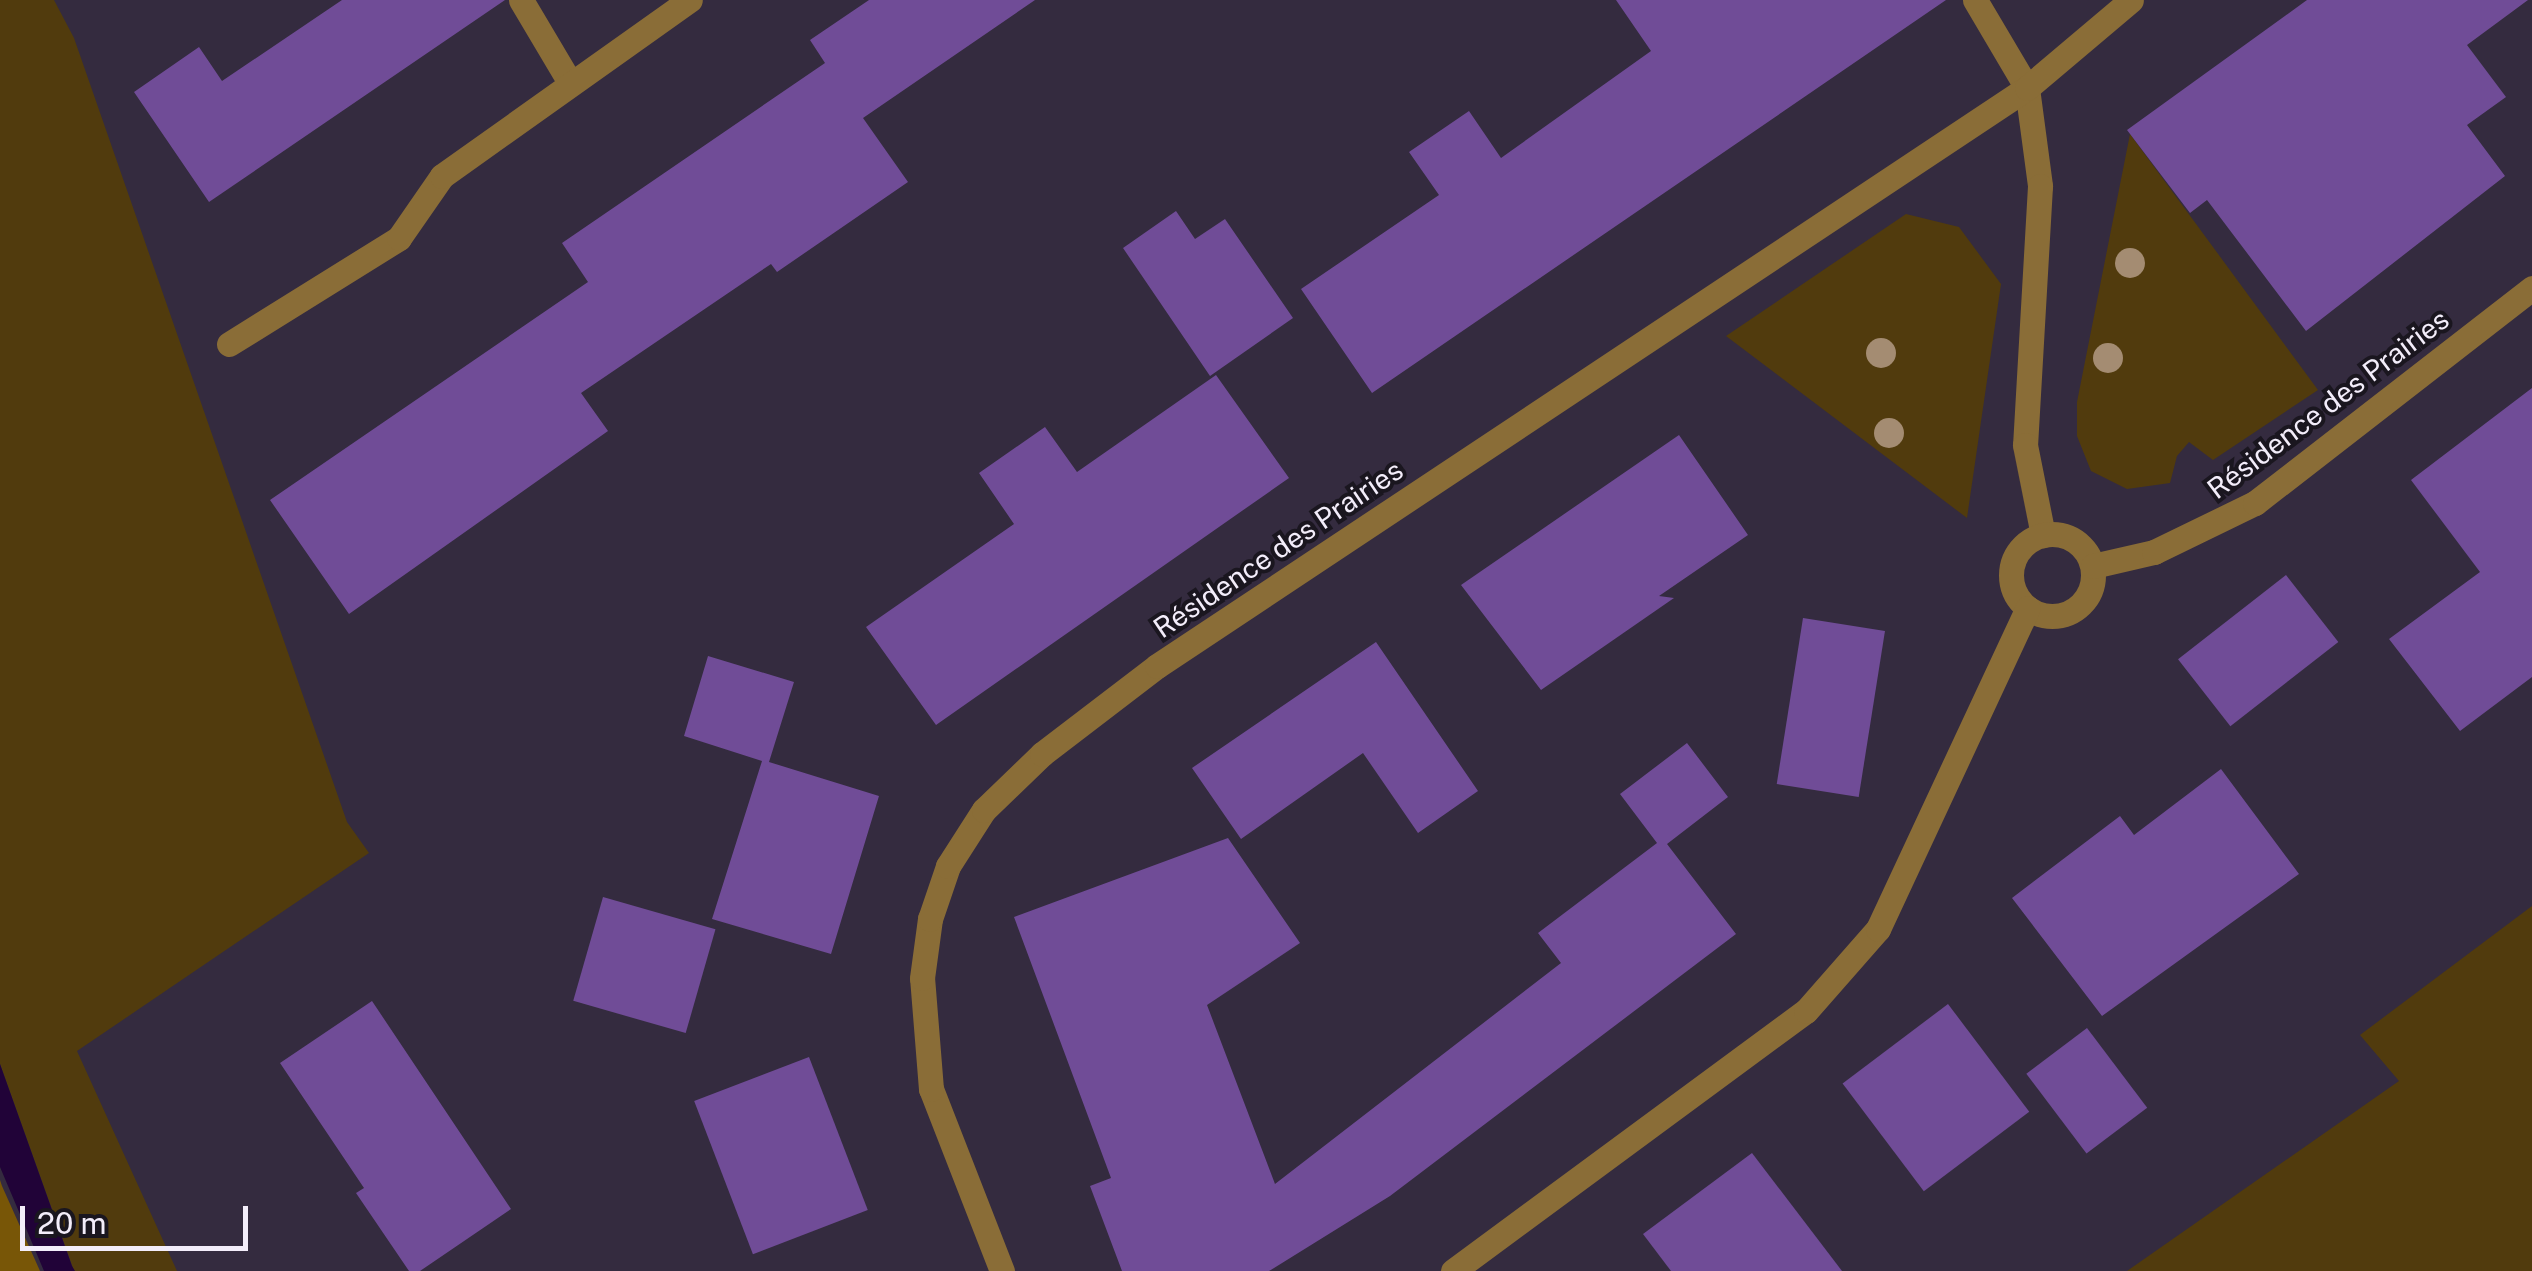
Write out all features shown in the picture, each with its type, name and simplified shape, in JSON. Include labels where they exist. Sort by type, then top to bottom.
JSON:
[{"type":"street","points":[[521,0],[569,81]]},
{"type":"street","points":[[229,344],[400,238],[442,176],[569,81],[690,0]]},
{"type":"street","points":[[1974,0],[2027,88],[2040,186],[2025,445],[2043,535]]},
{"type":"street","name":"Résidence des Prairies","points":[[1002,1271],[931,1088],[922,978],[930,919],[948,866],[984,810],[1042,754],[1157,666],[2027,88],[2131,0]]},
{"type":"street","name":"Résidence des Prairies","points":[[2093,566],[2154,552],[2255,503],[2532,288]]},
{"type":"street","points":[[2043,535],[2065,535],[2093,566],[2082,603],[2047,616],[2028,608],[2010,576],[2026,542],[2043,535]]},
{"type":"street","points":[[1453,1271],[1806,1011],[1878,929],[2028,608]]},
{"type":"shaded area","points":[[0,0],[54,0],[74,38],[347,822],[369,853],[77,1051],[177,1271],[74,1271],[0,1064]]},
{"type":"shaded area","points":[[2130,134],[2318,390],[2213,460],[2189,442],[2177,456],[2170,483],[2127,489],[2091,471],[2077,436],[2077,402]]},
{"type":"shaded area","points":[[1906,214],[1959,227],[2001,284],[1967,518],[1726,336]]},
{"type":"shaded area","points":[[2532,906],[2532,1271],[2127,1271],[2399,1081],[2360,1035]]},
{"type":"shaded area","points":[[0,1064],[75,1271],[44,1271],[0,1167]]},
{"type":"shaded area","points":[[0,1180],[2,1186],[40,1271],[0,1271]]},
{"type":"building","points":[[342,0],[505,0],[209,202],[134,92],[199,47],[222,81]]},
{"type":"building","points":[[869,0],[1035,0],[863,118],[908,182],[777,272],[771,264],[581,393],[608,431],[349,614],[270,500],[588,282],[562,243],[825,63],[810,40]]},
{"type":"building","points":[[1616,0],[1946,0],[1372,393],[1301,289],[1439,195],[1409,152],[1469,111],[1501,158],[1651,51]]},
{"type":"building","points":[[2307,0],[2528,0],[2467,45],[2506,97],[2467,125],[2505,176],[2306,331],[2207,200],[2190,213],[2127,130]]},
{"type":"building","points":[[1176,211],[1195,239],[1225,219],[1293,318],[1210,376],[1123,248]]},
{"type":"building","points":[[1216,375],[1289,478],[936,725],[866,627],[1014,524],[979,473],[1045,427],[1077,472]]},
{"type":"building","points":[[2532,388],[2532,677],[2460,731],[2389,639],[2480,572],[2411,480]]},
{"type":"building","points":[[1679,435],[1748,535],[1659,596],[1674,598],[1541,690],[1461,585]]},
{"type":"building","points":[[2286,575],[2338,642],[2230,726],[2178,659]]},
{"type":"building","points":[[1803,618],[1885,631],[1859,797],[1777,784]]},
{"type":"building","points":[[1376,642],[1478,791],[1418,833],[1363,753],[1241,839],[1192,768]]},
{"type":"building","points":[[708,656],[794,682],[769,762],[879,796],[831,954],[712,919],[762,761],[684,736]]},
{"type":"building","points":[[1687,743],[1728,797],[1667,844],[1736,934],[1390,1196],[1269,1271],[1122,1271],[1090,1186],[1111,1178],[1014,917],[1228,838],[1300,943],[1207,1005],[1275,1184],[1561,963],[1538,933],[1657,843],[1620,794]]},
{"type":"building","points":[[2221,769],[2299,874],[2102,1016],[2012,898],[2120,816],[2134,835]]},
{"type":"building","points":[[603,897],[715,929],[686,1033],[573,1001]]},
{"type":"building","points":[[372,1001],[511,1209],[420,1271],[409,1271],[356,1193],[364,1188],[280,1063]]},
{"type":"building","points":[[1948,1004],[2029,1112],[1924,1191],[1843,1083]]},
{"type":"building","points":[[2087,1028],[2147,1108],[2086,1154],[2026,1074]]},
{"type":"building","points":[[809,1057],[868,1210],[753,1254],[694,1101]]},
{"type":"building","points":[[1752,1153],[1842,1271],[1671,1271],[1643,1234]]}]
